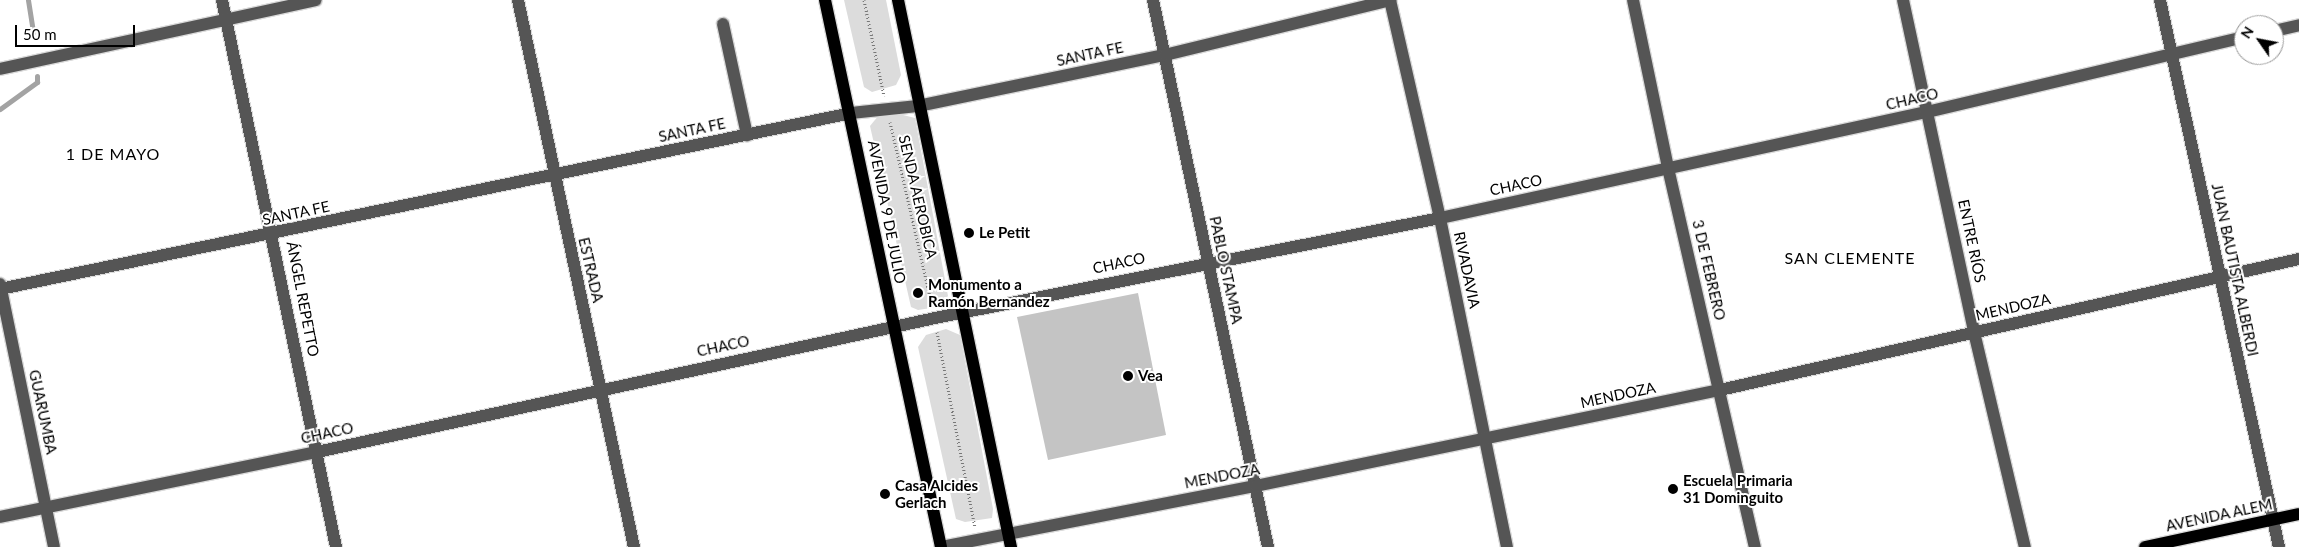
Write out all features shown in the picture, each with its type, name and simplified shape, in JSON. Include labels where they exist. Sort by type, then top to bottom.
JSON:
[{"type":"main road","name":"AVENIDA 9 DE JULIO","points":[[825,0],[851,113],[892,328],[941,547]]},
{"type":"main road","points":[[898,0],[918,106],[1010,541]]},
{"type":"main road","name":"AVENIDA ALEM","points":[[2145,547],[2299,514]]},
{"type":"street","name":"ÁNGEL REPETTO","points":[[222,0],[273,234],[336,547]]},
{"type":"street","points":[[0,70],[316,0]]},
{"type":"street","name":"ESTRADA","points":[[518,0],[553,176],[601,388],[634,547]]},
{"type":"street","name":"PABLO STAMPA","points":[[1153,0],[1268,547]]},
{"type":"street","name":"SANTA FE","points":[[0,287],[273,234],[851,113],[886,107],[918,106],[1165,55],[1390,0]]},
{"type":"street","name":"RIVADAVIA","points":[[1390,0],[1440,218],[1507,547]]},
{"type":"street","name":"3 DE FEBRERO","points":[[1633,0],[1668,168],[1756,547]]},
{"type":"street","name":"ENTRE RÍOS","points":[[1903,0],[1974,332],[2025,547]]},
{"type":"street","name":"JUAN BAUTISTA ALBERDI","points":[[2160,0],[2279,547]]},
{"type":"street","points":[[723,24],[747,135]]},
{"type":"street","points":[[2284,28],[2299,25]]},
{"type":"street","name":"CHACO","points":[[0,517],[317,452],[601,388],[962,312],[1208,262],[1440,218],[1928,112],[2234,39]]},
{"type":"street","name":"MENDOZA","points":[[941,547],[978,539],[1010,541],[1256,486],[1720,390],[2299,259]]},
{"type":"street","name":"GUARUMBA","points":[[0,287],[54,547]]},
{"type":"path","name":"SENDA AEROBICA","points":[[864,0],[886,107],[935,318],[978,539]]},
{"type":"shaded area","points":[[844,0],[886,0],[901,75],[896,85],[872,92],[864,87]]},
{"type":"shaded area","points":[[895,113],[915,118],[948,296],[938,307],[918,310],[911,307],[870,126],[879,115]]},
{"type":"shaded area","points":[[946,329],[960,335],[993,509],[992,518],[965,522],[956,519],[918,347],[926,335]]},
{"type":"building","name":"Vea","points":[[1138,293],[1166,435],[1048,460],[1017,317]]},
{"type":"waterway","points":[[28,0],[33,33]]},
{"type":"waterway","points":[[0,109],[37,82],[37,76]]},
{"type":"place","name":"Le Petit","points":[[969,233]]},
{"type":"place","name":"Monumento a Ramón Bernandez","points":[[918,293]]},
{"type":"place","name":"Vea","points":[[1128,376]]},
{"type":"place","name":"Escuela Primaria 31 Dominguito","points":[[1673,489]]},
{"type":"place","name":"Casa Alcides Gerlach","points":[[885,494]]},
{"type":"district","name":"1 DE MAYO","points":[[113,154]]},
{"type":"district","name":"SAN CLEMENTE","points":[[1850,258]]}]
